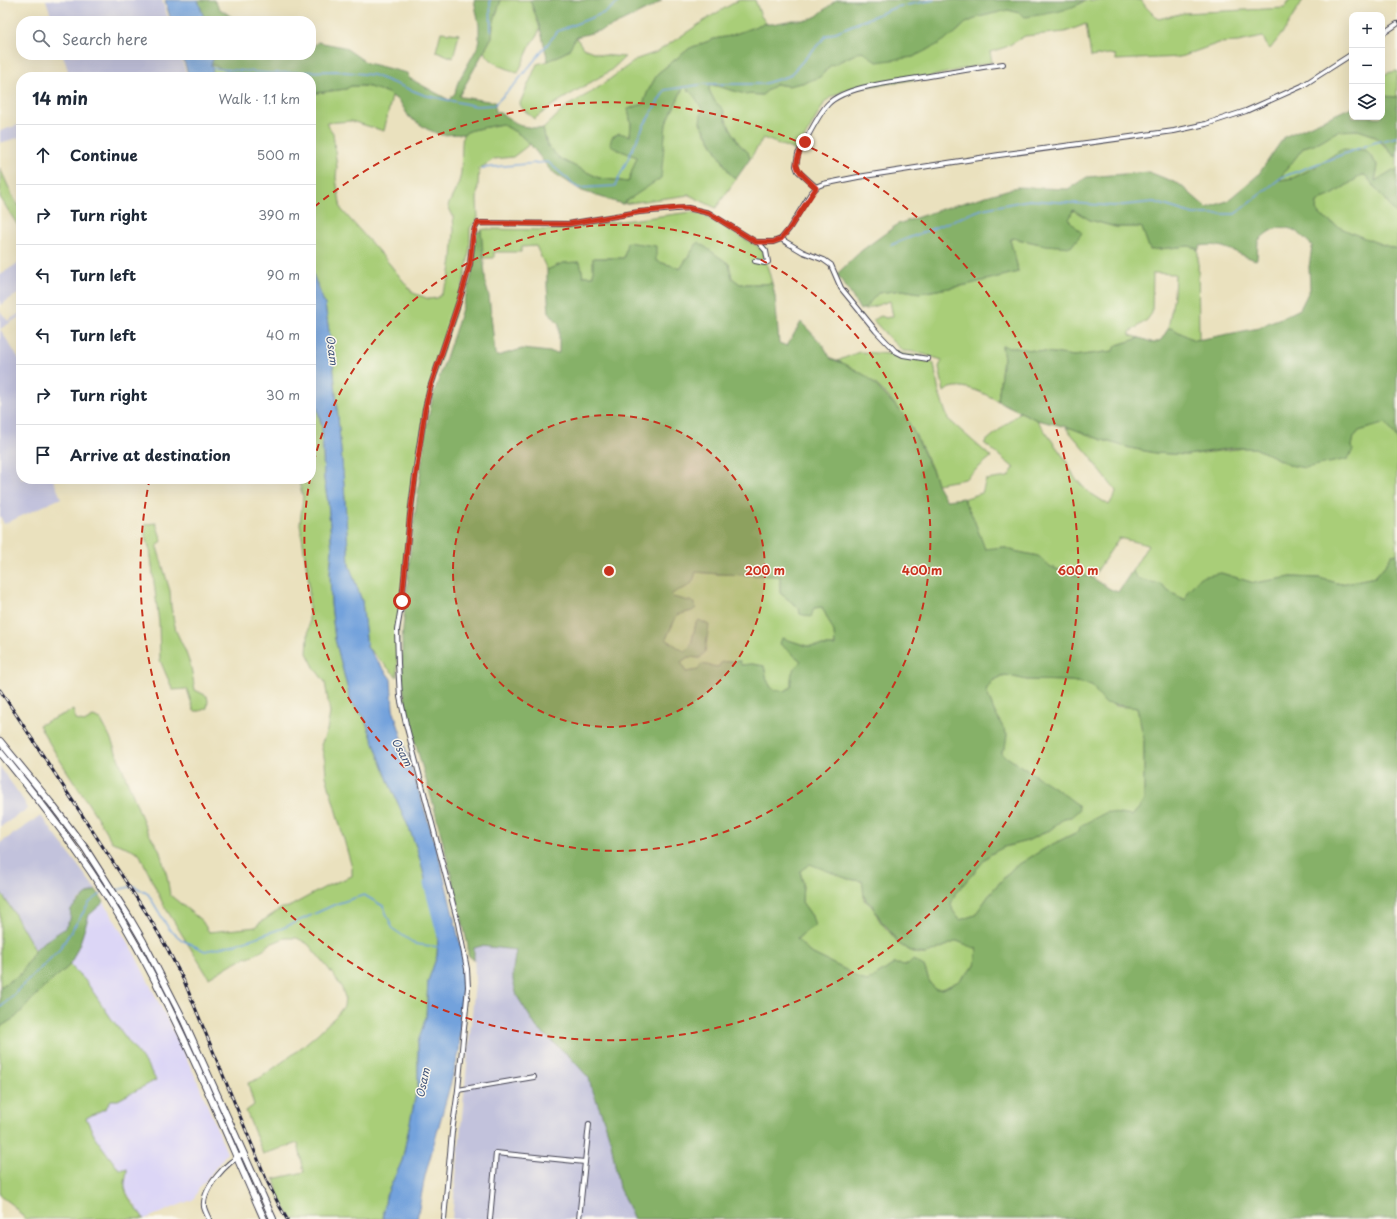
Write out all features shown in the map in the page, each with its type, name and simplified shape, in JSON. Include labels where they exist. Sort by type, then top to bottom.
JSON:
[{"type":"main road","points":[[0,741],[85,848],[129,917],[184,1021],[273,1219]]},
{"type":"main road","points":[[0,752],[61,830],[122,920],[149,968],[177,1024],[264,1219]]},
{"type":"street","points":[[1385,32],[1397,24]]},
{"type":"street","points":[[759,243],[773,242],[781,239],[816,188],[823,184],[858,176],[1174,131],[1206,124],[1246,111],[1302,86],[1349,56]]},
{"type":"street","points":[[816,188],[798,171],[796,160],[820,116],[828,104],[835,99],[851,91],[1003,64]]},
{"type":"street","points":[[444,1219],[468,987],[467,969],[458,923],[400,697],[397,630],[402,601],[410,515],[425,409],[430,388],[468,271],[475,228],[478,223],[486,222],[568,224],[639,212],[688,208],[709,213],[759,243],[766,251],[768,262],[765,263],[755,261]]},
{"type":"street","points":[[781,239],[803,252],[824,260],[831,265],[841,288],[894,351],[903,355],[928,359]]},
{"type":"street","points":[[458,1090],[534,1077]]},
{"type":"street","points":[[579,1219],[589,1124]]},
{"type":"street","points":[[490,1219],[496,1153],[585,1162]]},
{"type":"street","points":[[209,1219],[204,1207],[206,1196],[215,1177],[237,1157],[243,1154]]},
{"type":"shaded area","points":[[46,0],[162,0],[167,16],[51,16]]},
{"type":"shaded area","points":[[65,60],[182,60],[185,72],[68,72]]},
{"type":"shaded area","points":[[16,126],[16,138],[0,143],[0,131]]},
{"type":"shaded area","points":[[16,264],[16,295],[0,305],[0,275]]},
{"type":"shaded area","points":[[0,311],[8,321],[16,315],[16,319],[0,329]]},
{"type":"shaded area","points":[[0,329],[16,354],[16,484],[55,484],[61,498],[4,524],[0,516]]},
{"type":"shaded area","points":[[0,767],[24,801],[27,809],[0,827]]},
{"type":"shaded area","points":[[41,816],[96,890],[78,901],[70,920],[64,929],[41,944],[35,950],[0,891],[0,843]]},
{"type":"shaded area","points":[[104,902],[134,953],[173,1031],[197,1080],[227,1153],[198,1190],[194,1199],[145,1219],[125,1187],[127,1177],[117,1167],[95,1137],[86,1117],[93,1114],[111,1018],[85,980],[70,965],[80,943],[89,915]]},
{"type":"shaded area","points":[[481,946],[516,950],[513,981],[569,1056],[589,1078],[611,1142],[619,1188],[634,1219],[452,1219],[475,983],[474,948]]},
{"type":"green space","points":[[198,0],[214,0],[220,9],[230,16],[203,16]]},
{"type":"green space","points":[[474,0],[501,0],[493,24],[492,37],[459,96],[495,102],[495,112],[500,113],[521,126],[543,129],[547,145],[560,159],[599,178],[628,182],[637,157],[616,149],[610,144],[612,137],[619,133],[630,136],[631,124],[628,109],[643,104],[658,73],[690,48],[714,39],[730,36],[762,24],[772,24],[793,20],[808,20],[817,16],[836,0],[1085,0],[1064,10],[1041,15],[1025,17],[1019,13],[1008,10],[979,17],[966,23],[954,34],[937,45],[913,57],[877,62],[862,51],[830,66],[820,77],[788,86],[776,84],[762,95],[745,94],[710,84],[709,90],[715,102],[723,109],[726,120],[739,144],[748,152],[750,159],[736,179],[730,174],[700,122],[702,109],[695,97],[684,86],[666,124],[661,178],[622,204],[582,191],[551,171],[530,144],[519,134],[502,124],[472,130],[463,134],[441,135],[427,129],[409,117],[400,102],[388,93],[366,86],[351,86],[346,89],[316,93],[316,72],[229,72],[211,64],[213,60],[316,60],[316,44],[318,42],[344,47],[367,63],[407,73],[409,78],[449,100],[455,93],[458,82],[477,48],[479,39],[479,25]]},
{"type":"green space","points":[[501,0],[530,0],[540,28],[518,73],[494,62],[486,55],[484,51],[492,37],[493,24]]},
{"type":"green space","points":[[530,0],[662,0],[654,6],[617,24],[603,30],[576,37],[568,51],[548,61],[540,28]]},
{"type":"green space","points":[[739,0],[755,0],[761,16],[767,24],[762,24],[730,36],[714,39],[690,48],[658,73],[643,104],[628,109],[631,123],[630,132],[617,149],[637,157],[628,182],[599,178],[560,159],[547,145],[543,129],[567,106],[595,90],[637,59],[657,52],[713,15]]},
{"type":"green space","points":[[1085,0],[1141,0],[1158,19],[1184,13],[1285,8],[1289,0],[1303,0],[1284,31],[1270,49],[1263,37],[1238,42],[1219,43],[1180,57],[1116,60],[1115,55],[1109,54],[1091,57],[1086,24],[1065,32],[1025,36],[1006,47],[990,52],[992,62],[925,78],[846,90],[831,97],[825,102],[797,151],[763,138],[750,159],[748,152],[739,144],[726,120],[723,109],[715,102],[709,90],[709,84],[745,94],[762,95],[776,84],[788,86],[820,77],[830,66],[862,51],[898,59],[913,57],[954,34],[966,23],[979,17],[1008,10],[1019,13],[1080,4]]},
{"type":"green space","points":[[441,32],[459,34],[453,58],[436,51]]},
{"type":"green space","points":[[576,37],[583,48],[601,55],[625,57],[610,71],[556,103],[534,119],[521,107],[520,103],[537,64],[548,61],[568,51]]},
{"type":"green space","points":[[211,64],[229,72],[213,72]]},
{"type":"green space","points":[[1397,71],[1397,97],[1385,96],[1385,75]]},
{"type":"green space","points":[[351,86],[367,87],[377,89],[392,96],[384,131],[351,121],[326,123],[333,133],[337,167],[336,178],[341,209],[413,293],[429,299],[437,298],[441,295],[449,279],[454,230],[453,216],[448,206],[458,186],[460,177],[463,134],[472,130],[502,124],[519,134],[530,144],[513,157],[494,159],[479,169],[477,200],[478,218],[470,228],[470,246],[467,267],[460,297],[425,410],[399,615],[397,677],[367,647],[362,601],[349,565],[344,484],[332,351],[325,305],[316,282],[316,93],[346,89]]},
{"type":"green space","points":[[684,86],[696,97],[703,109],[700,123],[730,174],[736,179],[716,208],[689,195],[622,204],[660,178],[666,124]]},
{"type":"green space","points":[[1385,96],[1397,97],[1397,156],[1394,156],[1385,145],[1373,135],[1358,130],[1338,131],[1317,143],[1304,147],[1280,178],[1280,180],[1293,178],[1317,166],[1342,149],[1366,150],[1378,166],[1375,181],[1393,170],[1397,172],[1397,215],[1365,175],[1362,175],[1317,203],[1316,210],[1331,222],[1354,234],[1397,249],[1397,439],[1386,423],[1359,431],[1354,437],[1352,446],[1353,450],[1348,459],[1305,468],[1289,465],[1255,448],[1232,448],[1187,455],[1155,453],[1130,448],[1099,439],[1071,428],[1037,420],[998,401],[1004,359],[1002,346],[1074,356],[1113,351],[1117,345],[1140,338],[1154,343],[1161,340],[1168,329],[1171,328],[1194,340],[1259,328],[1300,309],[1310,289],[1309,267],[1312,246],[1299,233],[1292,230],[1279,228],[1265,234],[1258,241],[1256,260],[1223,247],[1208,245],[1200,246],[1198,251],[1196,248],[1189,246],[1150,250],[1142,228],[1116,227],[1090,220],[1073,210],[1069,220],[1082,233],[1071,247],[1045,245],[1013,238],[1010,240],[1018,272],[966,285],[920,293],[902,290],[878,293],[865,308],[860,310],[837,274],[861,251],[898,224],[942,209],[1017,187],[1068,189],[1087,177],[1149,172],[1179,184],[1207,208],[1227,201],[1258,175],[1284,137],[1349,108],[1349,120],[1385,120]]},
{"type":"green space","points":[[1358,130],[1370,134],[1376,138],[1391,153],[1397,156],[1397,172],[1393,170],[1375,181],[1378,166],[1366,150],[1317,166],[1293,178],[1280,180],[1288,166],[1304,147],[1317,143],[1338,131]]},
{"type":"green space","points":[[0,168],[16,202],[16,223],[0,197]]},
{"type":"green space","points":[[1362,175],[1366,175],[1397,215],[1397,249],[1353,234],[1331,222],[1316,210],[1317,203],[1322,199],[1332,195]]},
{"type":"green space","points":[[1073,210],[1090,220],[1115,227],[1142,228],[1150,250],[1189,246],[1196,248],[1198,251],[1199,340],[1194,340],[1171,328],[1168,329],[1174,295],[1175,274],[1153,273],[1152,313],[1147,320],[1130,332],[1130,335],[1140,338],[1117,345],[1113,351],[1074,356],[1002,346],[1004,359],[998,401],[964,387],[950,388],[944,392],[939,367],[942,360],[916,352],[903,351],[873,320],[881,316],[886,318],[893,316],[890,301],[866,309],[866,311],[863,309],[878,293],[902,290],[920,293],[966,285],[1018,272],[1010,240],[1013,238],[1045,245],[1068,220]]},
{"type":"green space","points":[[691,212],[700,214],[759,247],[762,247],[772,283],[740,284],[732,278],[729,264],[698,242],[680,269],[648,260],[593,258],[594,276],[583,276],[580,262],[563,263],[547,270],[536,246],[521,247],[521,252],[494,252],[494,258],[483,258],[481,230],[485,229],[554,230]]},
{"type":"green space","points":[[481,230],[486,286],[489,296],[495,354],[497,356],[522,349],[559,353],[559,324],[549,312],[547,270],[563,263],[580,262],[583,276],[593,276],[593,258],[624,258],[627,242],[656,246],[656,261],[680,269],[698,242],[729,264],[732,278],[740,284],[772,283],[775,296],[779,343],[787,346],[801,322],[823,345],[831,359],[845,364],[868,377],[905,416],[946,500],[963,498],[973,517],[985,549],[1003,547],[1038,556],[1051,567],[1072,575],[1091,577],[1110,589],[1118,592],[1132,571],[1138,579],[1160,584],[1185,600],[1187,592],[1200,577],[1221,573],[1254,583],[1291,577],[1319,578],[1341,584],[1375,577],[1392,555],[1397,554],[1397,1219],[634,1219],[619,1188],[611,1142],[589,1078],[569,1056],[537,1028],[517,996],[513,981],[516,950],[481,946],[474,948],[474,960],[468,955],[468,946],[457,898],[434,807],[406,707],[402,678],[402,639],[411,543],[427,424],[433,396],[471,278],[476,233]],"holes":[[[696,572],[780,576],[780,593],[799,608],[800,614],[811,617],[814,608],[822,607],[834,632],[835,646],[807,646],[782,638],[780,644],[801,661],[792,672],[791,687],[785,691],[772,689],[767,680],[764,666],[752,664],[741,665],[740,661],[722,662],[718,667],[701,664],[698,670],[686,672],[681,662],[688,657],[700,658],[705,652],[709,625],[699,620],[696,623],[691,645],[685,652],[666,639],[677,615],[692,611],[696,608],[693,602],[673,597],[671,595],[691,584]],[[1005,675],[1027,680],[1071,681],[1092,685],[1105,703],[1137,708],[1144,739],[1144,800],[1132,816],[1107,812],[1080,826],[1079,831],[1049,846],[1013,868],[992,891],[975,915],[960,920],[953,911],[951,904],[955,894],[989,855],[1004,847],[1027,841],[1050,830],[1064,818],[1071,817],[1079,810],[1078,805],[1058,790],[1002,754],[1002,750],[1005,748],[1007,735],[994,711],[986,690],[992,681]],[[810,864],[848,879],[862,881],[866,900],[871,904],[883,924],[900,945],[915,953],[927,954],[957,941],[977,949],[975,966],[957,982],[943,989],[935,989],[930,983],[924,966],[913,960],[908,965],[894,964],[868,981],[859,979],[848,971],[809,952],[797,939],[815,926],[812,916],[802,902],[803,883],[800,871]]]},
{"type":"green space","points":[[896,351],[903,354],[921,356],[934,364],[939,393],[948,419],[991,457],[965,479],[937,484],[919,441],[901,412],[879,387],[852,368],[837,361],[859,352],[891,354]]},
{"type":"green space","points":[[316,403],[322,427],[324,480],[328,502],[332,550],[330,572],[331,604],[335,639],[351,702],[364,717],[389,783],[417,849],[427,886],[434,900],[439,918],[437,956],[428,981],[426,1017],[418,1042],[418,1084],[402,1161],[386,1196],[383,1219],[292,1219],[280,1200],[274,1179],[304,1172],[298,1143],[263,1154],[246,1111],[254,1105],[248,1083],[260,1078],[292,1055],[336,1016],[344,1006],[345,997],[341,986],[308,944],[297,938],[285,938],[270,944],[258,953],[235,962],[209,978],[163,904],[139,853],[112,842],[56,755],[39,725],[73,710],[76,720],[84,722],[93,717],[101,720],[110,737],[147,831],[159,849],[167,876],[170,895],[202,921],[209,932],[256,927],[258,924],[282,908],[289,907],[329,885],[352,876],[352,868],[326,776],[325,761],[321,745],[327,730],[330,713],[325,682],[315,669],[307,653],[309,583],[300,524],[303,497],[299,484],[316,484]]},
{"type":"green space","points":[[1020,412],[1037,420],[1065,459],[1075,478],[1087,491],[1109,505],[1116,491],[1094,463],[1092,458],[1066,428],[1071,428],[1099,439],[1130,448],[1155,453],[1187,455],[1255,448],[1289,465],[1311,466],[1345,459],[1352,446],[1354,437],[1359,431],[1386,422],[1397,439],[1397,554],[1392,555],[1375,577],[1341,584],[1319,578],[1291,577],[1254,583],[1221,573],[1185,600],[1160,584],[1138,579],[1132,571],[1148,545],[1119,538],[1095,574],[1091,577],[1072,575],[1051,567],[1038,556],[1003,547],[985,550],[973,517],[963,499],[982,493],[986,480],[1008,477],[1014,468],[984,443]]},
{"type":"green space","points":[[156,523],[162,541],[157,547],[170,591],[171,607],[176,631],[191,667],[195,690],[207,696],[207,708],[200,711],[194,711],[187,689],[173,690],[160,660],[159,623],[150,550],[145,534],[146,524]]},
{"type":"green space","points":[[695,572],[780,576],[780,593],[799,608],[800,614],[814,608],[822,607],[834,631],[835,646],[807,646],[782,638],[794,655],[801,661],[793,672],[791,687],[785,691],[772,689],[767,680],[764,666],[752,664],[740,665],[740,661],[722,662],[718,667],[686,672],[681,662],[688,657],[700,658],[696,623],[691,645],[685,653],[666,639],[677,615],[692,611],[682,600],[671,595],[689,585]]},
{"type":"green space","points":[[1005,675],[1027,680],[1071,681],[1093,685],[1096,691],[1111,704],[1116,706],[1137,708],[1144,739],[1144,800],[1132,816],[1079,831],[1049,846],[1013,868],[992,891],[975,915],[960,920],[953,911],[951,904],[955,894],[989,855],[1004,847],[1027,841],[1050,830],[1064,818],[1071,817],[1078,805],[1002,754],[1007,735],[994,711],[986,690],[992,681]]},
{"type":"green space","points":[[810,863],[848,879],[862,881],[864,900],[873,908],[882,924],[896,940],[908,950],[922,954],[929,953],[957,941],[977,949],[975,966],[957,982],[943,989],[935,989],[930,983],[924,966],[894,964],[868,981],[859,980],[848,971],[809,952],[797,939],[809,929],[812,916],[802,902],[803,883],[800,871]]},
{"type":"green space","points":[[96,890],[104,902],[89,915],[80,943],[70,965],[40,991],[16,1017],[0,1027],[0,987],[20,975],[35,950],[41,944],[64,929],[70,920],[71,909],[86,895]]},
{"type":"green space","points":[[0,891],[35,950],[20,975],[0,987]]},
{"type":"green space","points":[[70,965],[85,980],[111,1018],[149,1068],[156,1080],[118,1100],[111,1100],[106,1108],[86,1118],[95,1137],[117,1167],[120,1169],[127,1169],[125,1186],[126,1192],[144,1219],[25,1219],[13,1205],[0,1195],[0,1027],[16,1017],[40,991]]},
{"type":"water","points":[[165,0],[198,0],[203,16],[170,16]]},
{"type":"water","points":[[184,60],[213,60],[211,64],[213,72],[187,72]]},
{"type":"water","points":[[316,282],[325,305],[332,351],[344,484],[349,565],[362,601],[367,647],[391,679],[393,709],[438,853],[464,960],[459,1053],[425,1176],[417,1219],[383,1219],[386,1196],[402,1161],[418,1084],[418,1042],[426,1017],[428,981],[437,956],[439,918],[434,900],[427,886],[417,849],[389,783],[364,717],[351,702],[335,639],[331,604],[330,572],[332,550],[328,502],[324,480],[322,427],[316,403]]},
{"type":"waterway","points":[[490,0],[491,31]]},
{"type":"waterway","points":[[302,72],[336,71],[373,75],[424,95],[476,106],[494,105],[516,83],[558,31],[606,12],[621,0]]},
{"type":"waterway","points":[[482,168],[548,162],[578,188],[615,186],[644,125],[665,90],[705,84],[763,84],[789,76],[826,36],[896,7],[934,0]]},
{"type":"waterway","points":[[210,68],[257,72]]},
{"type":"waterway","points":[[891,245],[982,209],[1029,200],[1114,206],[1154,202],[1193,214],[1235,214],[1282,177],[1373,143],[1397,137]]},
{"type":"waterway","name":"Osam","points":[[428,883],[442,936]]},
{"type":"waterway","points":[[117,890],[134,886],[148,894],[169,929],[182,940],[205,951],[236,944],[283,928],[336,904],[364,895],[383,906],[393,929],[415,944],[439,947]]},
{"type":"waterway","points":[[0,1008],[59,950],[90,902],[101,894]]},
{"type":"railway","points":[[0,690],[149,917],[168,950],[184,981],[267,1181],[287,1219]]},
{"type":"route","points":[[402,601],[410,515],[425,409],[430,388],[470,264],[473,235],[478,223],[568,224],[639,212],[688,208],[709,213],[756,242],[773,242],[781,239],[789,229],[811,193],[816,188],[798,171],[796,166],[798,154],[805,142]]}]
